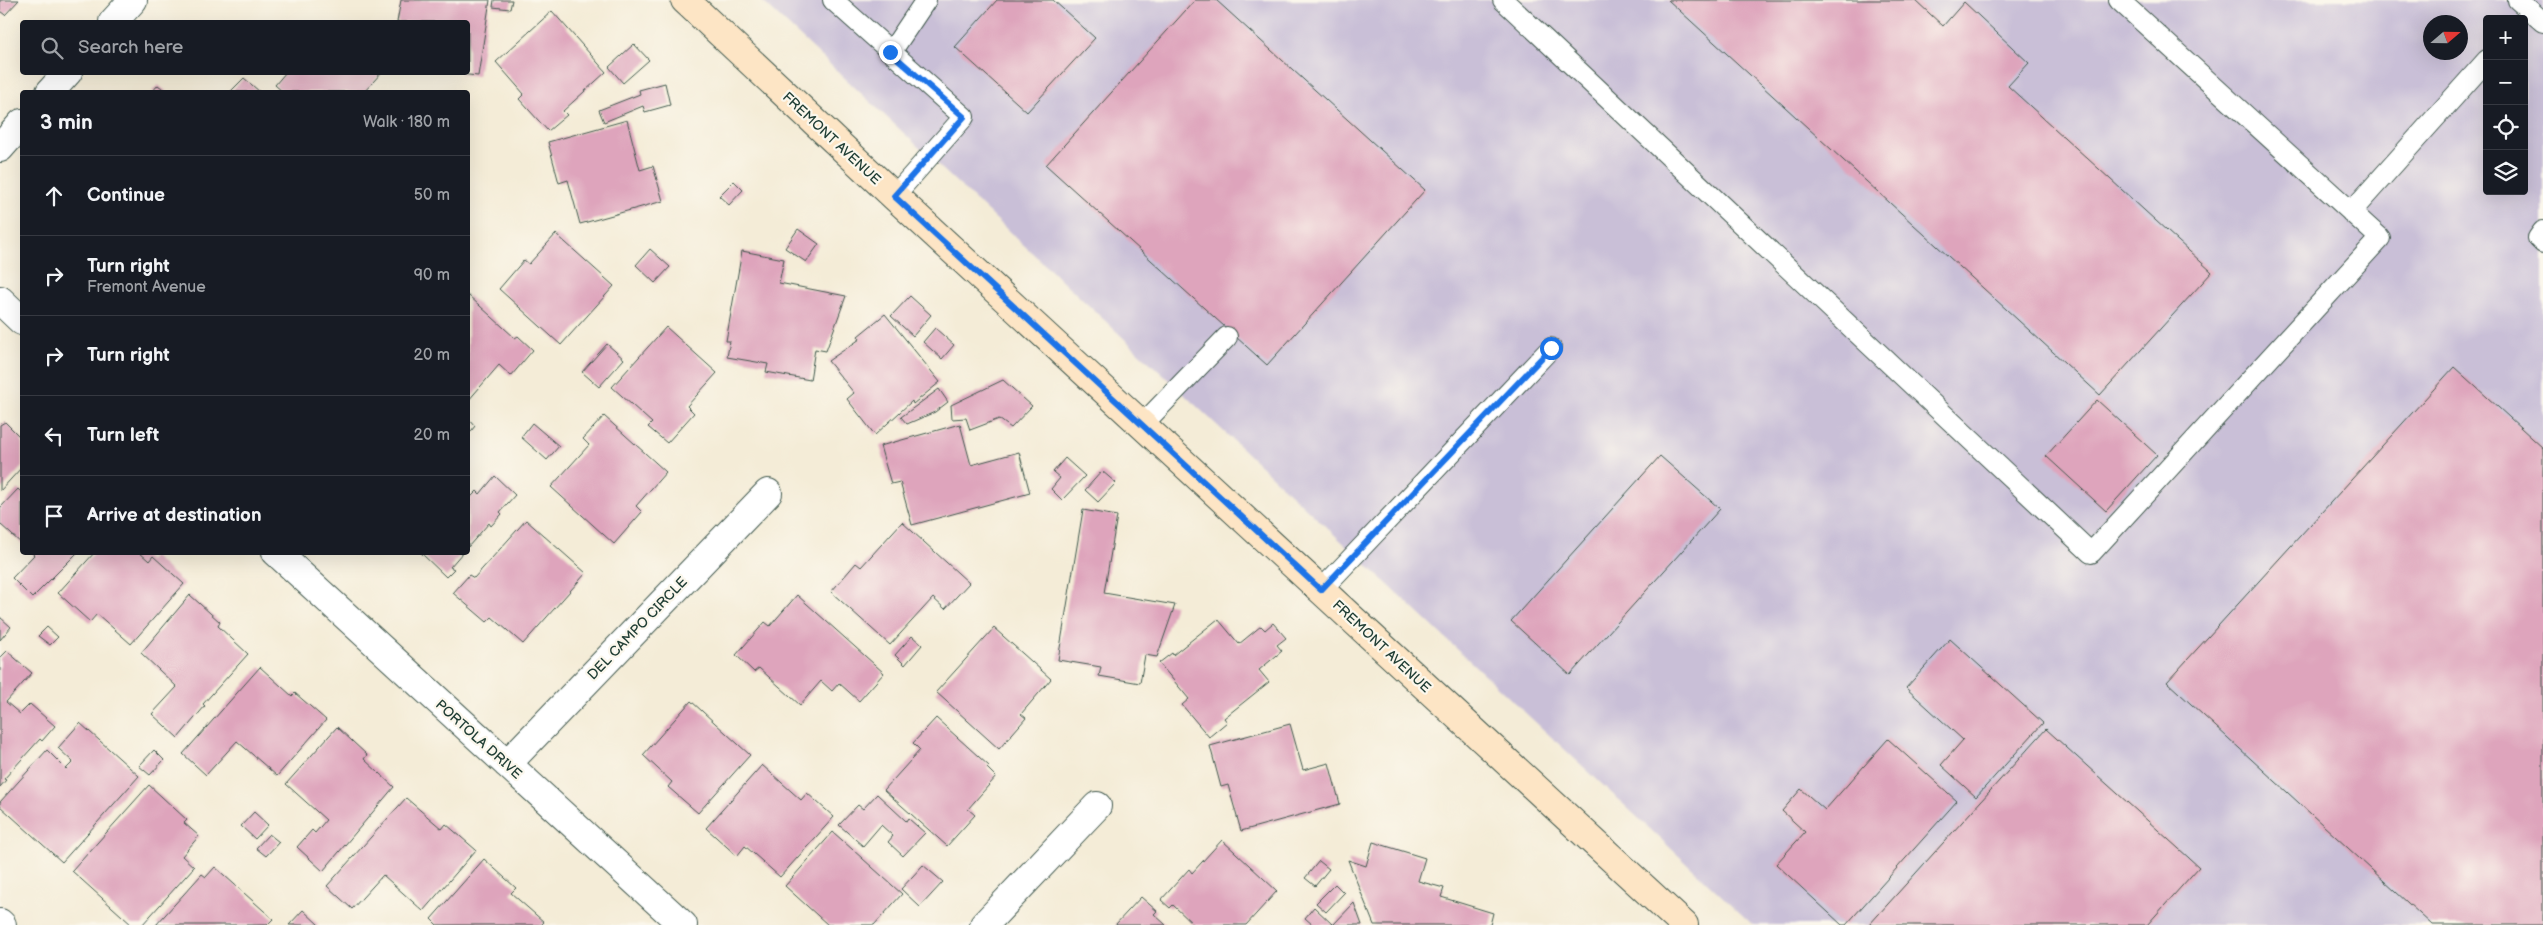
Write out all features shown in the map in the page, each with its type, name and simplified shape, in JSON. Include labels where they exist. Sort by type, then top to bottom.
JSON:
[{"type":"street","points":[[114,20],[133,0]]},
{"type":"street","name":"FREMONT AVENUE","points":[[685,0],[894,196],[1684,925]]},
{"type":"street","points":[[52,90],[65,75]]},
{"type":"street","points":[[0,148],[20,125]]},
{"type":"street","points":[[0,300],[20,319]]},
{"type":"street","name":"DEL CAMPO CIRCLE","points":[[507,764],[768,493]]},
{"type":"street","name":"PORTOLA DRIVE","points":[[279,555],[683,925]]},
{"type":"street","points":[[984,925],[1098,806]]},
{"type":"lane","points":[[834,0],[964,117],[894,196]]},
{"type":"lane","points":[[890,52],[926,0]]},
{"type":"lane","points":[[1504,0],[2091,553],[2380,238],[2119,0]]},
{"type":"lane","points":[[2352,212],[2483,65]]},
{"type":"lane","points":[[2543,230],[2538,238],[2543,243]]},
{"type":"lane","points":[[1142,425],[1227,337]]},
{"type":"lane","points":[[1321,590],[1551,348]]},
{"type":"shaded area","points":[[761,0],[2543,0],[2543,925],[1753,925]]},
{"type":"building","points":[[0,0],[19,0],[5,15],[0,11]]},
{"type":"building","points":[[401,0],[490,0],[478,76],[468,75],[470,20],[397,20]]},
{"type":"building","points":[[494,0],[512,0],[510,9],[493,7]]},
{"type":"building","points":[[997,0],[1053,0],[1095,38],[1027,112],[955,47]]},
{"type":"building","points":[[1195,0],[1216,0],[1425,190],[1267,365],[1046,165]]},
{"type":"building","points":[[1668,0],[1915,0],[1943,26],[1964,2],[2029,63],[2008,86],[2212,272],[2100,395]]},
{"type":"building","points":[[552,11],[606,72],[563,111],[567,115],[548,131],[519,99],[524,94],[496,62]]},
{"type":"building","points":[[634,44],[649,60],[623,83],[609,67]]},
{"type":"building","points":[[283,75],[379,75],[366,90],[281,90],[275,85]]},
{"type":"building","points":[[244,78],[258,90],[232,90]]},
{"type":"building","points":[[665,83],[670,105],[645,112],[643,106],[604,122],[599,110],[640,94],[639,90]]},
{"type":"building","points":[[158,85],[164,90],[154,90]]},
{"type":"building","points":[[627,120],[640,170],[653,166],[663,201],[580,224],[568,180],[559,183],[548,142]]},
{"type":"building","points":[[734,181],[743,190],[729,205],[719,196]]},
{"type":"building","points":[[798,229],[819,244],[806,262],[785,248]]},
{"type":"building","points":[[556,234],[614,286],[561,345],[499,289],[524,260],[529,264]]},
{"type":"building","points":[[650,249],[670,267],[655,283],[636,265]]},
{"type":"building","points":[[742,251],[784,259],[779,283],[846,296],[826,351],[815,349],[810,380],[766,372],[768,364],[727,357],[730,341],[726,341]]},
{"type":"building","points":[[910,296],[931,315],[913,336],[891,316]]},
{"type":"building","points":[[470,297],[515,338],[518,336],[533,350],[511,376],[499,365],[470,399]]},
{"type":"building","points":[[885,314],[940,382],[913,404],[912,401],[875,435],[847,399],[854,393],[828,361],[860,339],[858,336]]},
{"type":"building","points":[[666,327],[717,373],[687,406],[694,413],[667,443],[648,427],[652,423],[612,387]]},
{"type":"building","points":[[935,328],[954,345],[942,359],[923,342]]},
{"type":"building","points":[[607,344],[624,359],[599,387],[582,372]]},
{"type":"building","points":[[2454,367],[2543,448],[2543,925],[2432,925],[2167,682]]},
{"type":"building","points":[[1003,380],[1032,406],[1011,428],[999,419],[970,430],[966,418],[952,419],[951,405]]},
{"type":"building","points":[[939,389],[948,402],[935,412],[907,424],[901,417]]},
{"type":"building","points":[[2097,400],[2157,455],[2106,511],[2046,456]]},
{"type":"building","points":[[604,416],[666,472],[636,506],[642,512],[614,544],[551,487],[589,445],[583,439]]},
{"type":"building","points":[[470,420],[475,426],[470,432]]},
{"type":"building","points":[[5,422],[20,437],[20,469],[0,491],[0,425]]},
{"type":"building","points":[[532,423],[559,446],[547,460],[521,437]]},
{"type":"building","points":[[960,424],[971,465],[1019,452],[1030,493],[912,525],[900,482],[891,484],[880,446]]},
{"type":"building","points":[[1660,456],[1720,509],[1570,675],[1511,621]]},
{"type":"building","points":[[1065,458],[1085,476],[1062,500],[1051,489],[1060,478],[1053,472]]},
{"type":"building","points":[[1102,471],[1116,483],[1098,502],[1085,490]]},
{"type":"building","points":[[495,476],[515,495],[500,512],[502,514],[491,526],[489,523],[470,545],[470,498],[477,491],[480,494]]},
{"type":"building","points":[[18,489],[20,491],[20,542],[0,524],[0,508]]},
{"type":"building","points":[[1083,510],[1117,516],[1104,593],[1175,605],[1157,657],[1145,655],[1140,683],[1099,676],[1101,667],[1058,660]]},
{"type":"building","points":[[526,520],[586,573],[523,644],[492,617],[487,622],[453,593],[469,575],[474,578]]},
{"type":"building","points":[[902,522],[969,583],[945,609],[933,598],[890,645],[831,592],[856,563],[861,567]]},
{"type":"building","points":[[34,555],[75,555],[32,598],[12,578]]},
{"type":"building","points":[[92,555],[142,555],[149,561],[153,556],[184,584],[131,644],[97,614],[90,622],[58,593]]},
{"type":"building","points":[[423,555],[460,555],[450,567],[454,569],[446,577]]},
{"type":"building","points":[[190,595],[220,622],[218,626],[248,654],[203,704],[205,706],[178,738],[152,714],[177,687],[141,653]]},
{"type":"building","points":[[797,595],[884,673],[859,701],[839,683],[832,691],[821,681],[800,705],[759,668],[754,672],[736,655],[765,622],[770,626]]},
{"type":"building","points":[[0,617],[11,627],[0,640]]},
{"type":"building","points":[[1218,619],[1239,644],[1261,626],[1265,630],[1273,623],[1286,638],[1277,645],[1282,651],[1259,670],[1269,682],[1224,718],[1227,722],[1209,737],[1182,705],[1189,699],[1159,663],[1172,653],[1173,655]]},
{"type":"building","points":[[47,627],[58,637],[50,645],[38,636]]},
{"type":"building","points":[[994,628],[1051,679],[1021,714],[1026,718],[999,749],[936,692]]},
{"type":"building","points":[[912,636],[922,645],[905,665],[895,655]]},
{"type":"building","points":[[1950,639],[2043,723],[1976,797],[1941,765],[1963,740],[1906,688]]},
{"type":"building","points":[[7,651],[32,673],[6,702],[20,714],[30,704],[55,726],[42,741],[40,739],[4,779],[6,780],[0,787],[0,658]]},
{"type":"building","points":[[260,667],[292,696],[295,693],[326,720],[277,776],[237,741],[206,775],[183,754]]},
{"type":"building","points":[[691,701],[750,755],[698,813],[668,787],[672,782],[643,755]]},
{"type":"building","points":[[936,718],[989,766],[987,768],[996,777],[968,809],[975,815],[947,846],[884,790],[920,750],[913,743]]},
{"type":"building","points":[[80,723],[139,776],[62,862],[0,806],[0,802],[47,750],[66,769],[73,762],[58,748]]},
{"type":"building","points":[[1290,724],[1303,770],[1329,763],[1340,804],[1241,831],[1228,785],[1221,787],[1210,746]]},
{"type":"building","points":[[337,727],[367,755],[364,759],[394,787],[323,871],[297,847],[312,830],[315,833],[326,820],[286,784]]},
{"type":"building","points":[[2046,729],[2199,867],[2147,925],[1869,925]]},
{"type":"building","points":[[1888,739],[1957,801],[1846,925],[1842,925],[1776,864],[1805,832],[1782,811],[1801,789],[1825,810]]},
{"type":"building","points":[[154,750],[164,760],[150,775],[139,766]]},
{"type":"building","points":[[762,765],[801,800],[807,793],[834,817],[780,877],[745,846],[737,856],[706,828]]},
{"type":"building","points":[[149,785],[187,820],[184,823],[199,836],[182,856],[194,867],[142,925],[132,925],[72,871]]},
{"type":"building","points":[[877,794],[906,821],[909,819],[925,833],[903,856],[888,842],[893,836],[881,825],[863,846],[839,825],[858,805],[863,809]]},
{"type":"building","points":[[406,798],[442,829],[446,824],[476,850],[423,911],[383,875],[352,909],[327,886]]},
{"type":"building","points":[[254,812],[268,825],[255,839],[241,826]]},
{"type":"building","points":[[833,832],[902,894],[874,925],[828,925],[785,886]]},
{"type":"building","points":[[269,834],[279,842],[266,856],[256,848]]},
{"type":"building","points":[[1222,840],[1277,891],[1246,925],[1194,925],[1173,905],[1170,908],[1161,900],[1189,869],[1192,873]]},
{"type":"building","points":[[1373,842],[1425,858],[1418,881],[1444,888],[1441,897],[1493,913],[1490,925],[1374,925],[1348,860],[1366,866]]},
{"type":"building","points":[[484,859],[516,888],[511,893],[544,922],[541,925],[437,925],[431,919]]},
{"type":"building","points":[[1319,861],[1329,869],[1315,886],[1305,878]]},
{"type":"building","points":[[923,865],[943,882],[920,907],[901,889]]},
{"type":"building","points":[[215,867],[273,919],[267,925],[156,925],[202,874],[206,877]]},
{"type":"building","points":[[1335,884],[1344,893],[1326,912],[1316,903]]},
{"type":"building","points":[[1141,897],[1157,911],[1154,914],[1166,925],[1115,925]]},
{"type":"building","points":[[1354,903],[1362,925],[1333,925]]},
{"type":"building","points":[[1314,907],[1333,925],[1313,925],[1305,918]]},
{"type":"building","points":[[303,910],[319,925],[289,925]]},
{"type":"route","points":[[890,52],[964,117],[894,196],[1321,590],[1551,348]]}]
